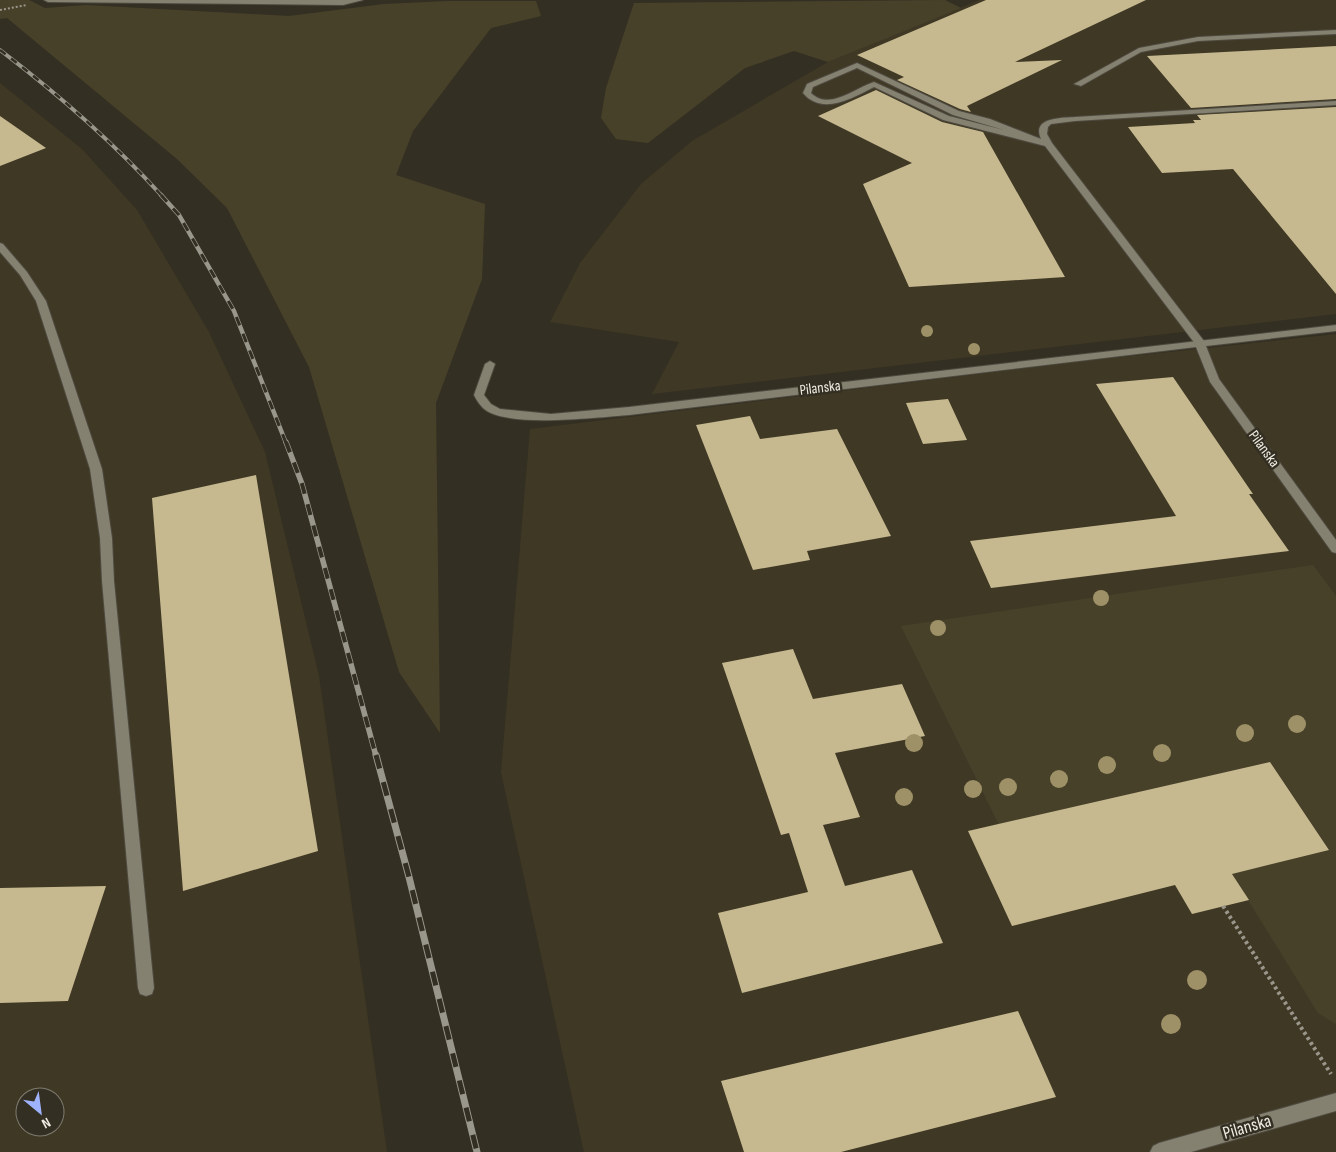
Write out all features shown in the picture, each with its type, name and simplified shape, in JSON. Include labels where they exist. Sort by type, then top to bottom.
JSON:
[{"type":"street","points":[[48,0],[343,2],[359,0]]},
{"type":"street","points":[[1078,84],[1139,50],[1198,39],[1336,32]]},
{"type":"street","points":[[857,65],[956,113],[987,121],[1048,144],[946,118],[874,84],[842,99],[828,102],[818,101],[807,93],[810,86],[857,65]]},
{"type":"street","points":[[1200,343],[1048,144],[1043,134],[1044,126],[1049,122],[1060,120],[1336,103]]},
{"type":"street","points":[[0,246],[24,274],[41,301],[96,469],[106,538],[109,591],[146,988]]},
{"type":"street","name":"Pilanska","points":[[490,364],[479,395],[487,406],[498,412],[551,418],[629,411],[1336,328]]},
{"type":"street","name":"Pilanska","points":[[1200,343],[1214,380],[1336,549]]},
{"type":"street","name":"Pilanska","points":[[1159,1152],[1336,1102]]},
{"type":"path","points":[[0,10],[29,4]]},
{"type":"path","points":[[1224,906],[1336,1082]]},
{"type":"shaded area","points":[[0,0],[29,0],[45,8],[86,5],[289,16],[384,4],[449,1],[536,1],[541,16],[491,28],[413,131],[396,175],[485,204],[482,279],[436,403],[440,733],[399,672],[309,367],[227,208],[177,159],[7,18],[0,19]]},
{"type":"shaded area","points":[[945,0],[961,8],[828,62],[794,51],[745,68],[648,143],[616,139],[601,118],[606,88],[634,3]]},
{"type":"shaded area","points":[[979,0],[1336,0],[1336,314],[652,394],[679,342],[550,322],[580,263],[641,184],[692,141],[828,62]]},
{"type":"shaded area","points":[[0,83],[82,149],[137,210],[209,332],[265,452],[319,676],[387,1152],[0,1152]]},
{"type":"shaded area","points":[[1336,334],[1336,1152],[584,1152],[501,772],[530,429],[1086,361]]},
{"type":"shaded area","points":[[1313,565],[1336,596],[1336,1024],[1318,1013],[1232,874],[1329,849],[1270,762],[999,825],[901,626]]},
{"type":"building","points":[[986,0],[1146,0],[1015,62],[1062,60],[967,106],[971,112],[960,109],[897,80],[904,77],[857,55]]},
{"type":"building","points":[[1336,46],[1336,99],[1191,108],[1147,56]]},
{"type":"building","points":[[876,90],[942,122],[983,132],[1065,277],[909,287],[863,184],[912,163],[818,116]]},
{"type":"building","points":[[1336,107],[1336,294],[1233,169],[1162,173],[1128,127],[1195,123],[1193,120],[1201,120],[1197,115]]},
{"type":"building","points":[[0,116],[46,148],[0,166]]},
{"type":"building","points":[[1173,377],[1253,494],[1249,494],[1289,551],[991,588],[970,541],[1176,516],[1096,384]]},
{"type":"building","points":[[948,399],[967,440],[923,444],[906,403]]},
{"type":"building","points":[[750,416],[760,439],[837,429],[891,536],[807,551],[810,560],[753,570],[696,425]]},
{"type":"building","points":[[256,475],[318,851],[183,891],[152,498]]},
{"type":"building","points":[[793,649],[813,699],[902,684],[925,736],[835,753],[860,817],[823,825],[845,886],[912,870],[943,943],[742,993],[718,913],[808,892],[789,833],[781,835],[722,663]]},
{"type":"building","points":[[1270,762],[1329,850],[1232,874],[1249,900],[1192,914],[1175,885],[1012,926],[968,831]]},
{"type":"building","points":[[106,886],[68,1001],[0,1003],[0,888]]},
{"type":"building","points":[[1018,1011],[1056,1097],[841,1152],[744,1152],[721,1081]]},
{"type":"railway","points":[[0,50],[84,119],[162,196]]},
{"type":"railway","points":[[161,195],[179,215],[234,311],[286,443]]},
{"type":"railway","points":[[286,442],[302,484],[376,756]]},
{"type":"railway","points":[[376,755],[409,877],[477,1152]]}]
